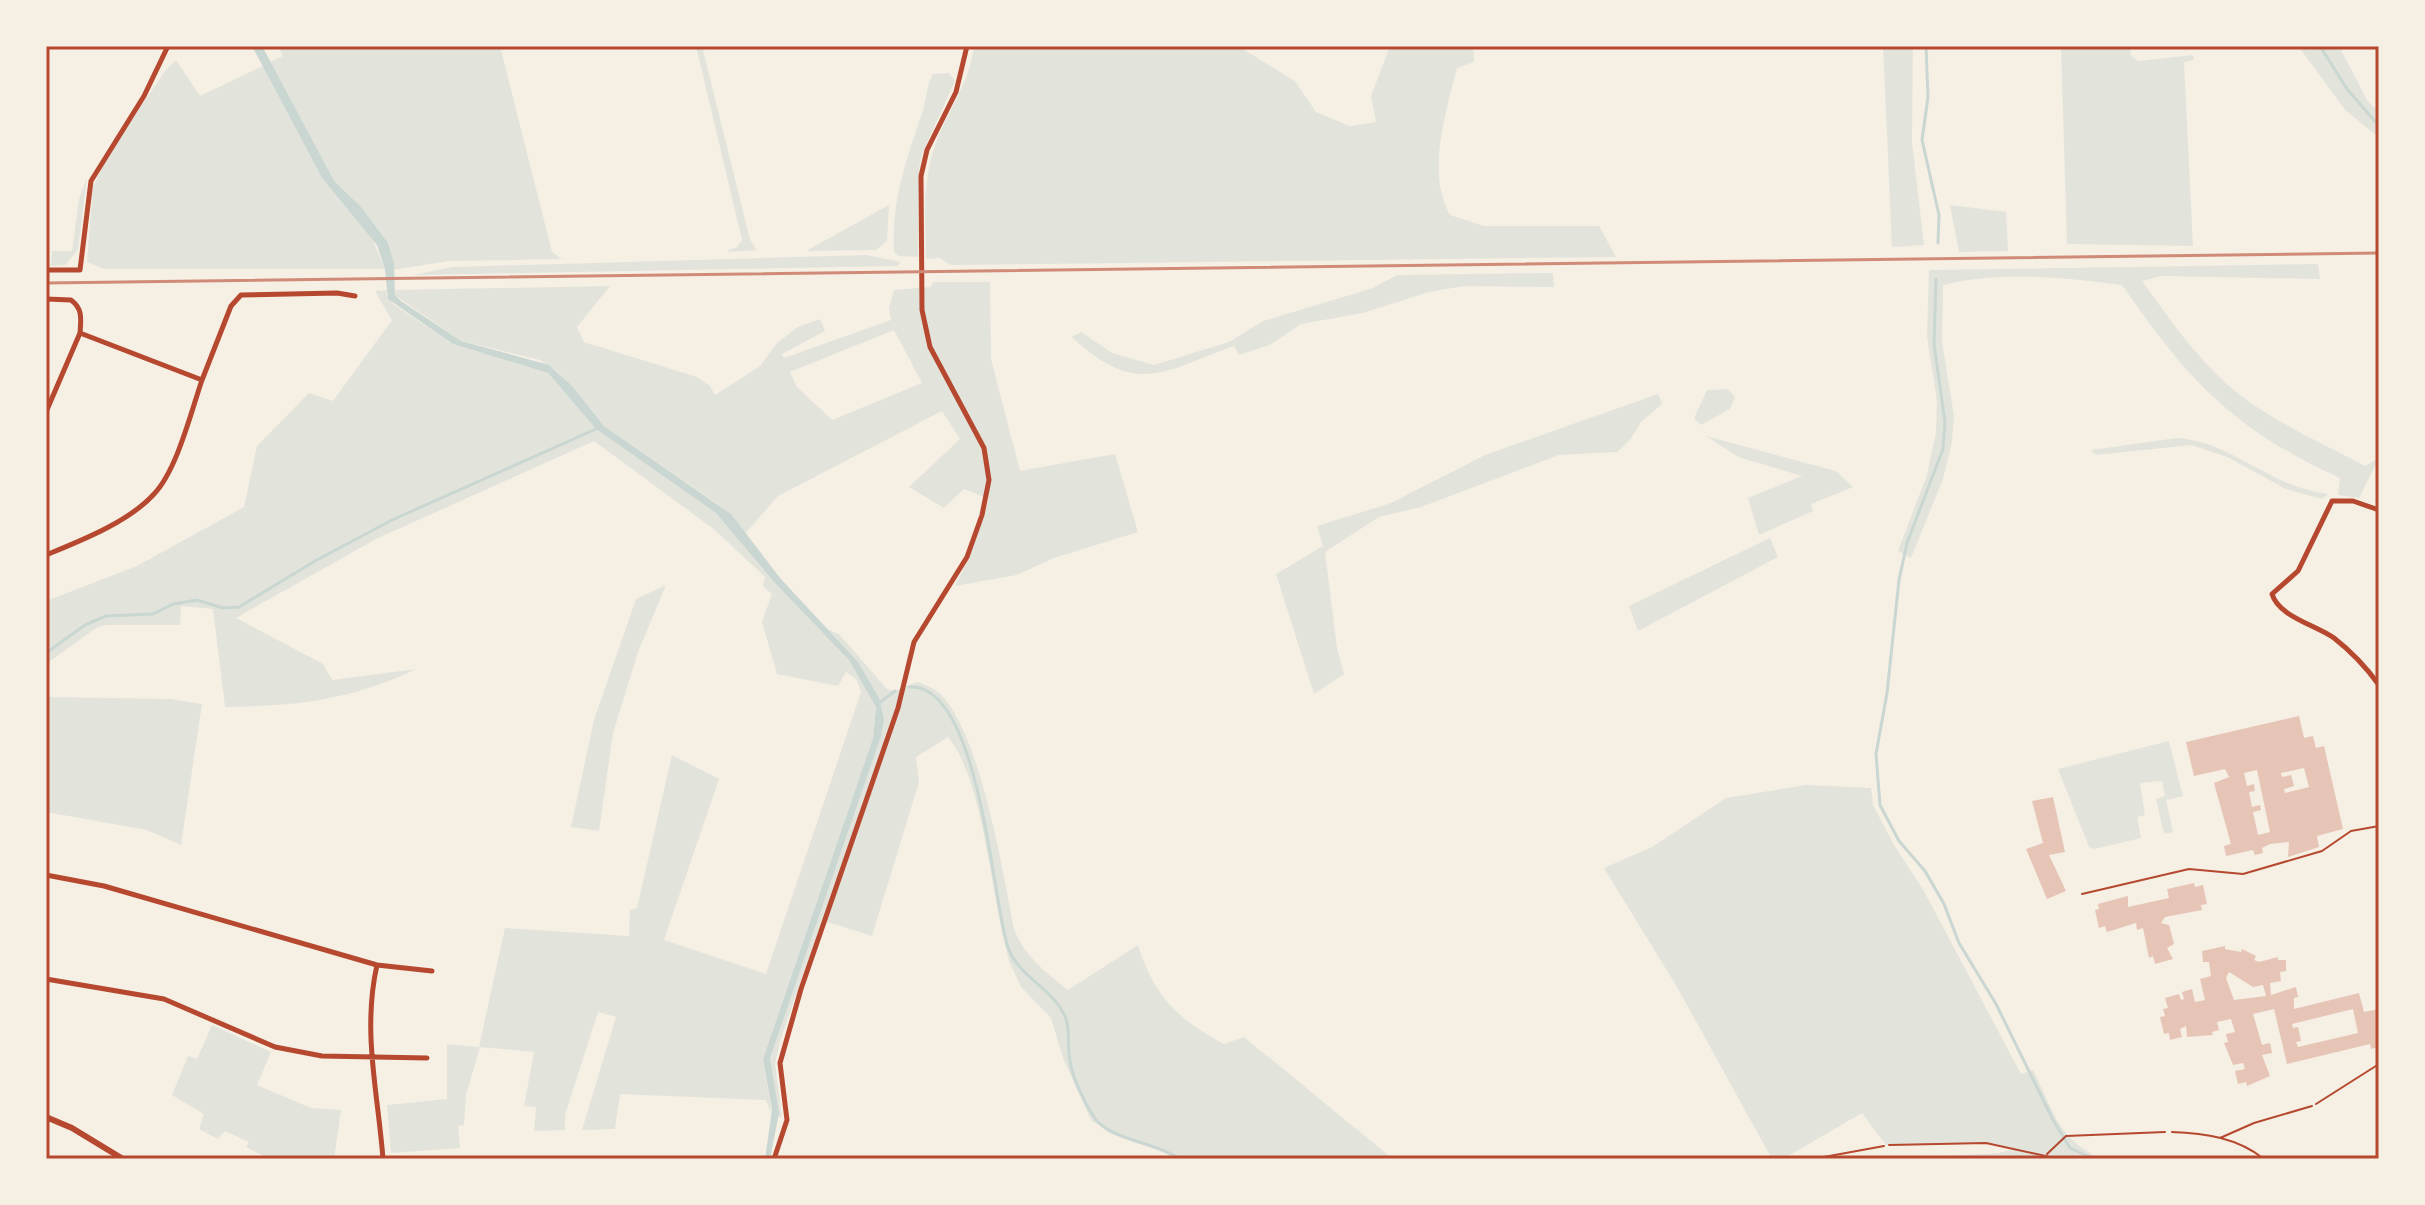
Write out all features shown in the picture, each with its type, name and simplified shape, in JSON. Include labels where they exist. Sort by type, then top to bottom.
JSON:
[{"type":"street","points":[[46,270],[80,270],[91,181],[144,96],[168,46]]},
{"type":"street","points":[[774,1159],[787,1120],[780,1063],[801,989],[898,708],[914,642],[967,557],[982,515],[989,480],[984,448],[930,347],[922,310],[921,176],[927,150],[956,92],[967,46]]},
{"type":"street","points":[[46,555],[124,516],[156,493],[166,477],[231,306],[241,295],[337,293],[355,296]]},
{"type":"street","points":[[46,299],[71,300],[81,312],[80,333],[46,412]]},
{"type":"street","points":[[80,333],[202,380]]},
{"type":"street","points":[[2379,510],[2353,501],[2332,501],[2298,571],[2272,594],[2281,608],[2332,637],[2354,654],[2379,685]]},
{"type":"street","points":[[46,875],[118,890],[377,965],[432,971]]},
{"type":"street","points":[[377,965],[370,998],[369,1056],[378,1100],[383,1159]]},
{"type":"street","points":[[46,979],[164,999],[275,1047],[322,1056],[427,1058]]},
{"type":"street","points":[[46,1117],[72,1128],[123,1159]]},
{"type":"lane","points":[[2082,894],[2189,869],[2237,874],[2322,851],[2351,831],[2379,826]]},
{"type":"lane","points":[[2220,1138],[2254,1123],[2312,1106]]},
{"type":"lane","points":[[2172,1132],[2220,1138],[2248,1147],[2264,1159]]},
{"type":"lane","points":[[1813,1159],[1884,1146]]},
{"type":"path","points":[[2312,1106],[2379,1064]]},
{"type":"path","points":[[2046,1155],[2066,1136],[2172,1132]]},
{"type":"path","points":[[1884,1146],[1986,1143],[2059,1159]]},
{"type":"shaded area","points":[[252,46],[262,46],[334,181],[361,207],[388,243],[394,264],[395,295],[461,341],[549,365],[572,386],[604,426],[731,514],[780,578],[858,662],[879,698],[884,719],[881,736],[770,1058],[779,1113],[770,1159],[765,1159],[772,1110],[763,1059],[873,738],[876,707],[849,660],[777,585],[716,513],[596,429],[548,373],[453,344],[388,299],[385,269],[377,245],[322,178]]},
{"type":"shaded area","points":[[278,46],[500,46],[552,252],[562,259],[448,261],[393,270],[384,240],[377,229],[341,191],[307,136],[270,62],[283,56]]},
{"type":"shaded area","points":[[696,46],[702,46],[750,240],[757,250],[725,252],[737,247],[742,240]]},
{"type":"shaded area","points":[[974,46],[1238,46],[1295,81],[1316,112],[1350,126],[1376,122],[1371,96],[1390,46],[1473,46],[1474,62],[1457,68],[1440,143],[1439,181],[1450,215],[1484,226],[1599,226],[1616,257],[951,265],[939,258],[926,259],[929,167],[938,137],[969,70]]},
{"type":"shaded area","points":[[1883,46],[1913,46],[1912,142],[1924,245],[1892,247]]},
{"type":"shaded area","points":[[2061,46],[2130,46],[2131,56],[2138,61],[2193,55],[2194,60],[2184,62],[2193,246],[2067,244]]},
{"type":"shaded area","points":[[2298,46],[2339,46],[2368,102],[2379,111],[2379,137],[2346,111]]},
{"type":"shaded area","points":[[176,60],[200,96],[263,66],[322,178],[371,236],[385,269],[104,269],[87,262],[93,187],[111,150],[165,71]]},
{"type":"shaded area","points":[[949,73],[955,81],[922,154],[919,169],[918,257],[899,256],[894,252],[895,215],[906,162],[931,78],[933,74]]},
{"type":"shaded area","points":[[87,177],[78,250],[65,265],[51,266],[52,251],[72,251],[79,199]]},
{"type":"shaded area","points":[[889,205],[887,241],[876,250],[806,251]]},
{"type":"shaded area","points":[[1950,205],[2006,212],[2008,251],[1959,252]]},
{"type":"shaded area","points":[[867,255],[901,262],[897,266],[413,275],[452,267]]},
{"type":"shaded area","points":[[2318,264],[2320,279],[2161,276],[2142,281],[2193,349],[2243,398],[2365,466],[2379,458],[2359,498],[2338,495],[2340,478],[2269,440],[2215,399],[2169,349],[2122,285],[2055,278],[1988,278],[1943,285],[1942,342],[1954,416],[1952,442],[1943,479],[1911,558],[1898,551],[1927,475],[1936,432],[1937,401],[1927,336],[1929,270]]},
{"type":"shaded area","points":[[1553,273],[1554,287],[1464,286],[1429,292],[1363,313],[1301,324],[1270,345],[1239,355],[1234,346],[1150,374],[1132,373],[1114,367],[1094,356],[1072,337],[1081,332],[1112,353],[1154,365],[1229,342],[1263,321],[1373,288],[1397,275]]},
{"type":"shaded area","points":[[933,282],[990,282],[991,359],[1020,471],[1115,454],[1138,532],[1054,558],[1017,575],[955,586],[969,558],[989,499],[964,489],[944,508],[909,487],[960,439],[942,411],[778,496],[745,534],[722,507],[604,426],[558,372],[540,360],[461,341],[395,295],[396,290],[610,286],[577,327],[584,342],[697,377],[710,386],[715,395],[760,366],[777,343],[798,327],[820,319],[825,331],[782,354],[784,358],[891,320],[889,308],[894,290],[931,287]],"holes":[[[894,330],[922,383],[832,420],[797,387],[790,372]]]},
{"type":"shaded area","points":[[388,290],[386,294],[393,304],[453,344],[548,373],[596,429],[716,513],[849,660],[876,707],[873,738],[763,1059],[772,1115],[766,1100],[620,1094],[615,1129],[582,1130],[616,1017],[598,1012],[565,1115],[565,1130],[534,1131],[536,1107],[524,1106],[534,1052],[480,1047],[466,1095],[464,1125],[458,1126],[460,1148],[391,1153],[387,1105],[447,1099],[447,1044],[479,1047],[505,928],[629,936],[630,910],[637,908],[672,755],[719,779],[664,940],[766,974],[861,692],[857,680],[846,672],[838,686],[777,674],[762,622],[772,594],[763,586],[765,577],[715,530],[594,441],[376,539],[236,618],[323,664],[332,680],[416,669],[392,679],[346,694],[300,703],[225,707],[213,609],[181,606],[180,625],[106,625],[96,628],[46,664],[46,601],[137,566],[244,507],[257,446],[309,393],[333,401],[392,320],[375,291]]},
{"type":"shaded area","points":[[1728,389],[1735,397],[1730,409],[1701,425],[1694,418],[1707,390]]},
{"type":"shaded area","points":[[1658,394],[1662,404],[1641,422],[1630,440],[1617,452],[1559,455],[1421,507],[1379,517],[1325,552],[1337,648],[1344,674],[1314,694],[1276,574],[1323,546],[1317,526],[1391,503],[1485,455]]},
{"type":"shaded area","points":[[1706,436],[1836,471],[1853,487],[1811,504],[1813,511],[1759,535],[1748,498],[1802,476],[1738,457]]},
{"type":"shaded area","points":[[2177,438],[2216,447],[2286,482],[2328,494],[2322,499],[2286,489],[2227,457],[2192,445],[2096,455],[2091,450]]},
{"type":"shaded area","points":[[1770,538],[1778,557],[1638,631],[1629,606]]},
{"type":"shaded area","points":[[666,585],[638,652],[613,733],[599,831],[571,827],[594,720],[636,599]]},
{"type":"shaded area","points":[[827,629],[839,634],[887,689],[895,691],[917,682],[937,691],[954,711],[978,769],[988,804],[1014,929],[1024,948],[1044,970],[1068,990],[1138,945],[1160,993],[1181,1015],[1224,1044],[1244,1037],[1393,1159],[1178,1159],[1143,1143],[1111,1134],[1091,1120],[1063,1058],[1051,1018],[1021,987],[1010,963],[971,782],[961,757],[948,737],[916,757],[919,782],[872,936],[822,920],[775,1064],[782,1117],[778,1117],[770,1058],[884,719],[869,682]]},
{"type":"shaded area","points":[[46,697],[171,699],[202,704],[181,845],[147,830],[46,812]]},
{"type":"shaded area","points":[[2169,741],[2183,796],[2166,800],[2173,832],[2164,834],[2156,799],[2165,796],[2162,781],[2140,783],[2145,815],[2137,817],[2141,838],[2094,849],[2089,847],[2058,769]]},
{"type":"shaded area","points":[[1806,785],[1871,788],[1873,805],[1924,891],[2021,1074],[2033,1070],[2066,1133],[2102,1159],[1890,1159],[1999,1153],[2013,1149],[1986,1143],[1886,1145],[1862,1113],[1783,1159],[1772,1159],[1677,987],[1604,868],[1652,847],[1726,798]]},
{"type":"shaded area","points":[[212,1025],[271,1052],[257,1085],[311,1108],[341,1110],[334,1159],[269,1159],[246,1147],[249,1142],[225,1131],[218,1139],[199,1129],[204,1114],[172,1095],[188,1056],[197,1059]]},
{"type":"building","points":[[2299,716],[2304,738],[2313,736],[2316,748],[2324,746],[2343,829],[2317,836],[2319,847],[2288,857],[2289,842],[2270,844],[2262,848],[2263,853],[2255,855],[2253,850],[2226,856],[2224,846],[2231,844],[2214,783],[2229,777],[2225,769],[2194,776],[2186,742]],"holes":[[[2304,768],[2309,787],[2285,793],[2284,789],[2294,786],[2291,775],[2282,777],[2281,773]],[[2257,770],[2270,832],[2258,835],[2253,812],[2261,810],[2260,805],[2252,807],[2249,792],[2255,791],[2254,784],[2247,786],[2244,773]]]},
{"type":"building","points":[[2053,797],[2065,852],[2049,855],[2066,891],[2047,899],[2026,849],[2043,843],[2032,801]]},
{"type":"building","points":[[2194,883],[2195,887],[2203,885],[2207,904],[2201,905],[2202,910],[2165,917],[2161,923],[2169,925],[2174,944],[2167,948],[2173,959],[2155,964],[2153,956],[2149,958],[2143,928],[2137,930],[2136,923],[2107,932],[2105,926],[2099,928],[2095,910],[2099,909],[2098,904],[2128,896],[2128,907],[2169,898],[2167,889]]},
{"type":"building","points":[[2225,946],[2225,949],[2241,952],[2242,949],[2256,956],[2254,960],[2259,962],[2278,957],[2278,960],[2286,960],[2286,971],[2280,972],[2281,981],[2270,983],[2271,995],[2296,987],[2298,997],[2294,998],[2294,1009],[2359,993],[2364,1012],[2379,1009],[2379,1047],[2371,1049],[2370,1044],[2287,1064],[2274,1009],[2253,1014],[2262,1045],[2270,1043],[2272,1053],[2262,1055],[2270,1076],[2247,1086],[2246,1082],[2238,1084],[2235,1071],[2245,1069],[2243,1063],[2233,1065],[2224,1043],[2228,1042],[2226,1034],[2235,1032],[2231,1019],[2217,1022],[2219,1030],[2212,1032],[2213,1035],[2187,1037],[2186,1026],[2180,1029],[2182,1037],[2170,1040],[2169,1033],[2164,1034],[2160,1017],[2165,1016],[2163,1009],[2168,1008],[2165,998],[2179,994],[2181,1000],[2184,999],[2182,992],[2192,989],[2195,1002],[2205,1000],[2200,979],[2211,976],[2209,962],[2203,962],[2202,951]],"holes":[[[2229,972],[2253,987],[2263,985],[2266,996],[2234,1000],[2226,978]],[[2353,1009],[2358,1033],[2298,1047],[2296,1042],[2301,1041],[2298,1027],[2293,1028],[2292,1024]]]},
{"type":"waterway","points":[[1926,46],[1928,97],[1922,140],[1939,215],[1938,243]]},
{"type":"waterway","points":[[2320,46],[2347,89],[2379,126]]},
{"type":"waterway","points":[[1936,279],[1934,344],[1945,422],[1943,449],[1907,543],[1899,580],[1887,693],[1876,754],[1880,805],[1899,841],[1925,871],[1944,904],[1959,943],[1996,1004],[2053,1120],[2070,1148],[2094,1159]]},
{"type":"waterway","points":[[46,653],[85,625],[106,616],[153,614],[173,604],[197,600],[223,608],[239,607],[315,561],[392,520],[596,429]]},
{"type":"waterway","points":[[909,687],[933,695],[952,718],[967,753],[979,796],[1007,944],[1011,955],[1025,973],[1058,1004],[1064,1014],[1071,1068],[1090,1111],[1111,1131],[1180,1159]]},
{"type":"waterway","points":[[879,703],[895,691]]},
{"type":"railway","points":[[46,283],[2379,253]]}]
